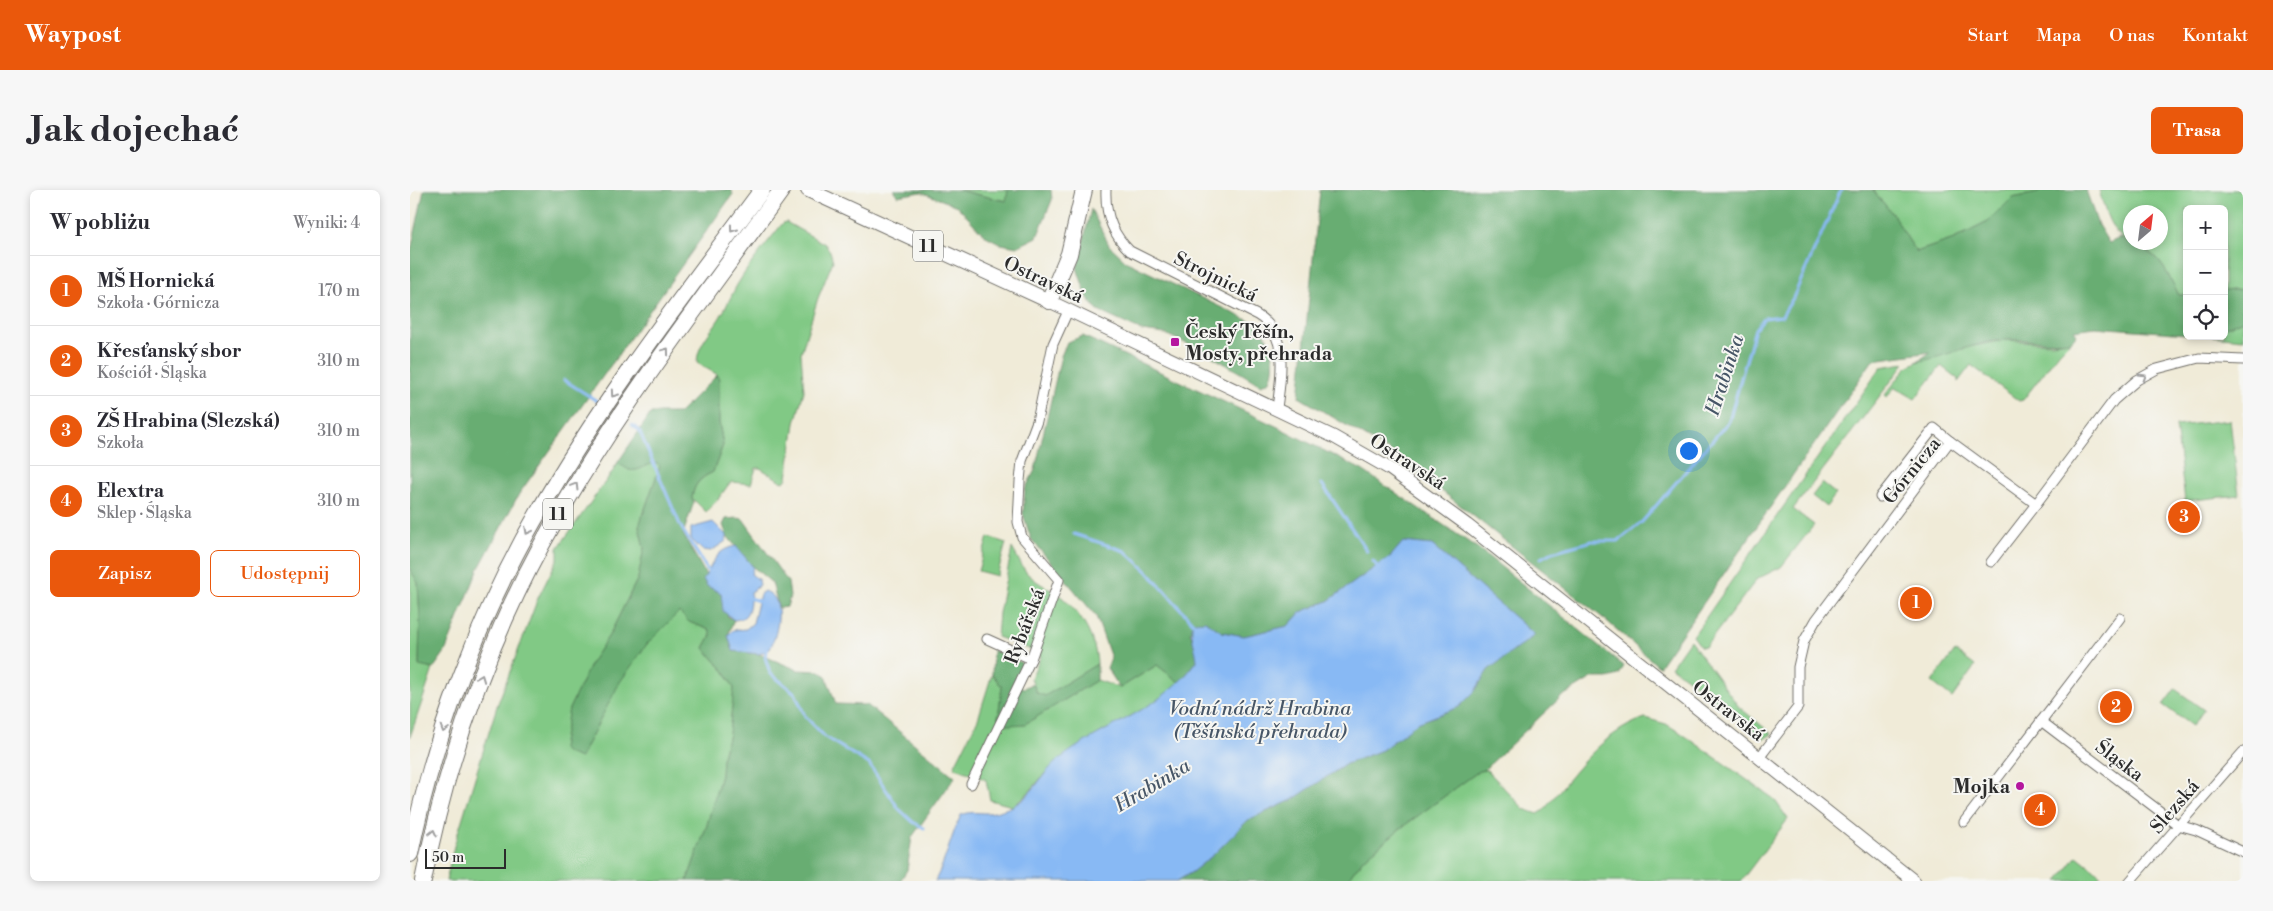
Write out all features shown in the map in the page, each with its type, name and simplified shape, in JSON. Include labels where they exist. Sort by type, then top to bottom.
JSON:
[{"type":"highway","name":"11","points":[[410,854],[434,759],[478,635],[506,574],[537,514],[585,436],[629,372],[762,190]]},
{"type":"highway","points":[[1049,301],[1069,254],[1084,190]]},
{"type":"highway","name":"11","points":[[423,881],[439,806],[471,705],[508,614],[541,545],[617,420],[781,191]]},
{"type":"main road","name":"Ostravská","points":[[808,190],[1049,301]]},
{"type":"street","name":"Strojnická","points":[[1106,190],[1110,222],[1119,238],[1130,250],[1257,314],[1272,327],[1278,339],[1282,368],[1277,408]]},
{"type":"street","name":"Ostravská","points":[[1049,301],[1277,408],[1390,469],[1444,508],[1914,881]]},
{"type":"street","name":"Rybářská","points":[[971,784],[1030,659],[1059,580],[1022,537],[1018,522],[1022,461],[1037,421],[1053,344],[1068,311]]},
{"type":"street","points":[[1992,562],[2114,400],[2137,380],[2157,369],[2199,358],[2243,360]]},
{"type":"street","points":[[1880,498],[1934,428],[1950,441]]},
{"type":"street","name":"Górnicza","points":[[1759,758],[1798,706],[1798,667],[1804,641],[1816,620],[1950,441],[2036,504]]},
{"type":"street","points":[[1964,822],[2120,618]]},
{"type":"street","points":[[987,639],[1030,659]]},
{"type":"street","name":"Śląska","points":[[2042,721],[2178,825],[2196,830],[2243,852]]},
{"type":"street","name":"Slezská","points":[[2130,881],[2243,752]]},
{"type":"green space","points":[[424,190],[731,190],[733,194],[519,494],[478,570],[445,652],[433,669],[419,666],[420,618],[418,583],[410,569],[410,255]]},
{"type":"green space","points":[[893,190],[957,190],[1006,201],[1008,190],[1051,190],[1052,200],[1037,237],[1017,247],[1001,244],[984,235],[957,206],[921,192],[898,196]]},
{"type":"green space","points":[[957,190],[1008,190],[1007,201]]},
{"type":"green space","points":[[1320,190],[1873,190],[1894,216],[1916,252],[1954,239],[1988,222],[2012,198],[2038,193],[2041,190],[2086,190],[2098,225],[2109,243],[2120,238],[2123,239],[2123,250],[2145,250],[2151,254],[2167,273],[2179,295],[2183,295],[2183,334],[2095,327],[2074,330],[2077,334],[2071,341],[1994,341],[1916,362],[1931,352],[1873,360],[1659,667],[1608,622],[1396,455],[1299,397]]},
{"type":"green space","points":[[1873,190],[2041,190],[2038,193],[2012,198],[1988,222],[1954,239],[1916,252],[1894,216]]},
{"type":"green space","points":[[2099,190],[2243,190],[2243,289],[2228,291],[2228,205],[2183,205],[2183,295],[2179,295],[2161,263],[2146,250],[2168,250],[2168,205],[2123,205],[2123,238],[2113,227],[2106,213]]},
{"type":"green space","points":[[1091,209],[1109,245],[1127,262],[1260,326],[1272,352],[1273,366],[1270,381],[1261,385],[1203,351],[1165,334],[1142,331],[1098,311],[1087,297],[1077,268]]},
{"type":"green space","points":[[786,222],[825,244],[830,251],[833,261],[818,298],[801,353],[804,391],[795,423],[787,478],[784,482],[760,468],[756,468],[751,484],[732,482],[706,512],[692,498],[694,489],[698,482],[713,472],[723,445],[719,422],[718,375],[697,363],[699,351],[722,315],[747,269],[783,223]]},
{"type":"green space","points":[[2243,289],[2243,320],[2228,326],[2228,295],[2228,291]]},
{"type":"green space","points":[[2243,320],[2243,339],[2228,338],[2228,326]]},
{"type":"green space","points":[[1083,336],[1276,426],[1362,470],[1479,549],[1624,666],[1619,675],[1608,678],[1592,678],[1561,697],[1484,770],[1479,771],[1401,828],[1361,861],[1347,881],[1177,881],[1213,855],[1248,820],[1292,800],[1346,764],[1382,750],[1417,723],[1459,707],[1475,691],[1487,670],[1535,635],[1432,545],[1403,542],[1390,557],[1328,601],[1301,612],[1288,626],[1244,636],[1222,632],[1205,621],[1190,632],[1196,650],[1197,661],[1180,683],[1157,665],[1120,688],[1107,668],[1111,658],[1096,616],[1031,539],[1023,514],[1025,489],[1035,470],[1061,356],[1067,342]]},
{"type":"green space","points":[[2005,340],[2051,343],[2071,341],[2059,353],[2023,400],[2019,401],[1971,365],[1958,382],[1958,379],[1941,366],[1915,399],[1895,387],[1887,397],[1885,395],[1906,368],[1916,362],[1958,349]]},
{"type":"green space","points":[[1905,363],[1793,509],[1814,525],[1781,567],[1757,579],[1706,646],[1701,647],[1693,636],[1881,367]]},
{"type":"green space","points":[[717,375],[719,379],[719,422],[723,445],[713,472],[701,479],[694,489],[692,498],[694,502],[683,534],[706,575],[703,579],[707,586],[721,593],[728,617],[734,620],[728,635],[733,651],[759,654],[798,670],[820,671],[826,676],[836,704],[867,705],[955,777],[912,837],[907,870],[900,881],[687,881],[707,825],[721,775],[722,759],[729,734],[734,688],[725,672],[704,648],[711,635],[710,630],[689,622],[679,612],[647,644],[620,682],[580,758],[562,749],[569,709],[591,663],[610,634],[638,578],[644,548],[639,526],[660,466],[657,463],[653,463],[633,471],[618,464],[614,468],[651,413],[679,413]]},
{"type":"green space","points":[[2230,420],[2239,495],[2185,501],[2176,426]]},
{"type":"green space","points":[[657,463],[660,466],[639,526],[644,548],[638,578],[610,634],[591,663],[569,709],[562,749],[581,758],[599,719],[620,681],[645,645],[675,614],[679,612],[689,622],[710,630],[711,635],[704,648],[725,672],[734,688],[729,734],[722,759],[721,775],[707,825],[687,881],[446,881],[454,846],[497,706],[538,598],[558,558],[558,548],[618,464],[635,469]]},
{"type":"green space","points":[[1822,483],[1836,494],[1826,507],[1812,496]]},
{"type":"green space","points":[[726,519],[743,519],[788,582],[790,596],[787,607],[779,608],[772,583],[753,567],[727,536],[723,525]]},
{"type":"green space","points":[[988,537],[1006,543],[997,576],[978,571]]},
{"type":"green space","points":[[1012,548],[1026,572],[1071,605],[1087,628],[1094,646],[1097,664],[1045,696],[1037,693],[1031,678],[1041,656],[1027,648],[997,637],[999,613]]},
{"type":"green space","points":[[410,569],[418,582],[420,618],[419,665],[433,669],[410,737]]},
{"type":"green space","points":[[1690,640],[1739,707],[1772,734],[1764,739],[1701,688],[1671,667]]},
{"type":"green space","points":[[993,650],[1022,663],[1015,683],[1023,688],[1033,684],[1037,693],[1045,696],[1097,664],[1097,680],[1025,724],[1008,725],[998,718],[1002,687],[992,674]]},
{"type":"green space","points":[[1955,651],[1975,666],[1952,698],[1932,682]]},
{"type":"green space","points":[[1157,665],[1180,683],[1151,704],[1072,750],[1052,766],[1025,796],[1012,806],[990,800],[986,780],[954,767],[978,719],[992,674],[1002,687],[998,718],[1025,724],[1097,680],[1120,688]]},
{"type":"green space","points":[[2175,689],[2204,710],[2192,726],[2163,705]]},
{"type":"green space","points":[[1645,718],[1666,724],[1681,733],[1774,799],[1788,819],[1741,881],[1347,881],[1361,861],[1401,828],[1479,771],[1487,770],[1524,809],[1538,814],[1543,811],[1576,770],[1600,745],[1629,725]]},
{"type":"green space","points":[[2077,856],[2101,875],[2096,881],[2058,881]]},
{"type":"water","points":[[713,522],[727,536],[726,541],[711,551],[702,550],[691,539],[691,528]]},
{"type":"water","name":"Vodní nádrž Hrabina (Těšínská přehrada)","points":[[1403,542],[1432,545],[1535,635],[1488,670],[1475,691],[1459,707],[1417,723],[1382,750],[1346,764],[1292,800],[1248,820],[1213,855],[1177,881],[935,881],[961,815],[996,812],[1020,802],[1032,791],[1058,760],[1094,736],[1150,704],[1183,678],[1197,661],[1192,636],[1193,622],[1205,621],[1222,632],[1244,636],[1288,626],[1301,612],[1328,601],[1390,557]]},
{"type":"water","points":[[736,546],[753,567],[751,574],[759,580],[760,585],[751,592],[748,611],[744,617],[734,620],[723,611],[721,593],[707,586],[703,579],[719,554]]},
{"type":"water","points":[[764,591],[771,594],[776,600],[778,608],[777,626],[770,649],[759,654],[733,651],[728,635],[733,630],[746,629],[753,623],[760,594]]},
{"type":"waterway","name":"Hrabinka","points":[[1541,558],[1552,552],[1592,541],[1618,541],[1642,522],[1729,421],[1755,329],[1764,318],[1782,316],[1793,298],[1841,190]]},
{"type":"waterway","points":[[564,380],[597,401]]},
{"type":"waterway","points":[[632,425],[639,430],[681,527],[710,574]]},
{"type":"waterway","points":[[1322,484],[1367,551]]},
{"type":"waterway","points":[[1074,534],[1125,551],[1147,571],[1186,615]]},
{"type":"waterway","points":[[1373,561],[1379,569]]},
{"type":"waterway","points":[[746,597],[762,602]]},
{"type":"waterway","points":[[1187,616],[1195,625]]},
{"type":"waterway","points":[[767,648],[765,657],[770,673],[795,693],[805,716],[825,737],[869,764],[899,809],[913,822],[924,828]]},
{"type":"place","name":"Český Těšín, Mosty, přehrada","points":[[1175,342]]},
{"type":"place","name":"ZŠ Hrabina (Slezská)","points":[[2184,517]]},
{"type":"place","name":"MŠ Hornická","points":[[1916,603]]},
{"type":"place","name":"Křesťanský sbor","points":[[2116,707]]},
{"type":"place","name":"Mojka","points":[[2020,786]]},
{"type":"place","name":"Elextra","points":[[2040,810]]}]
